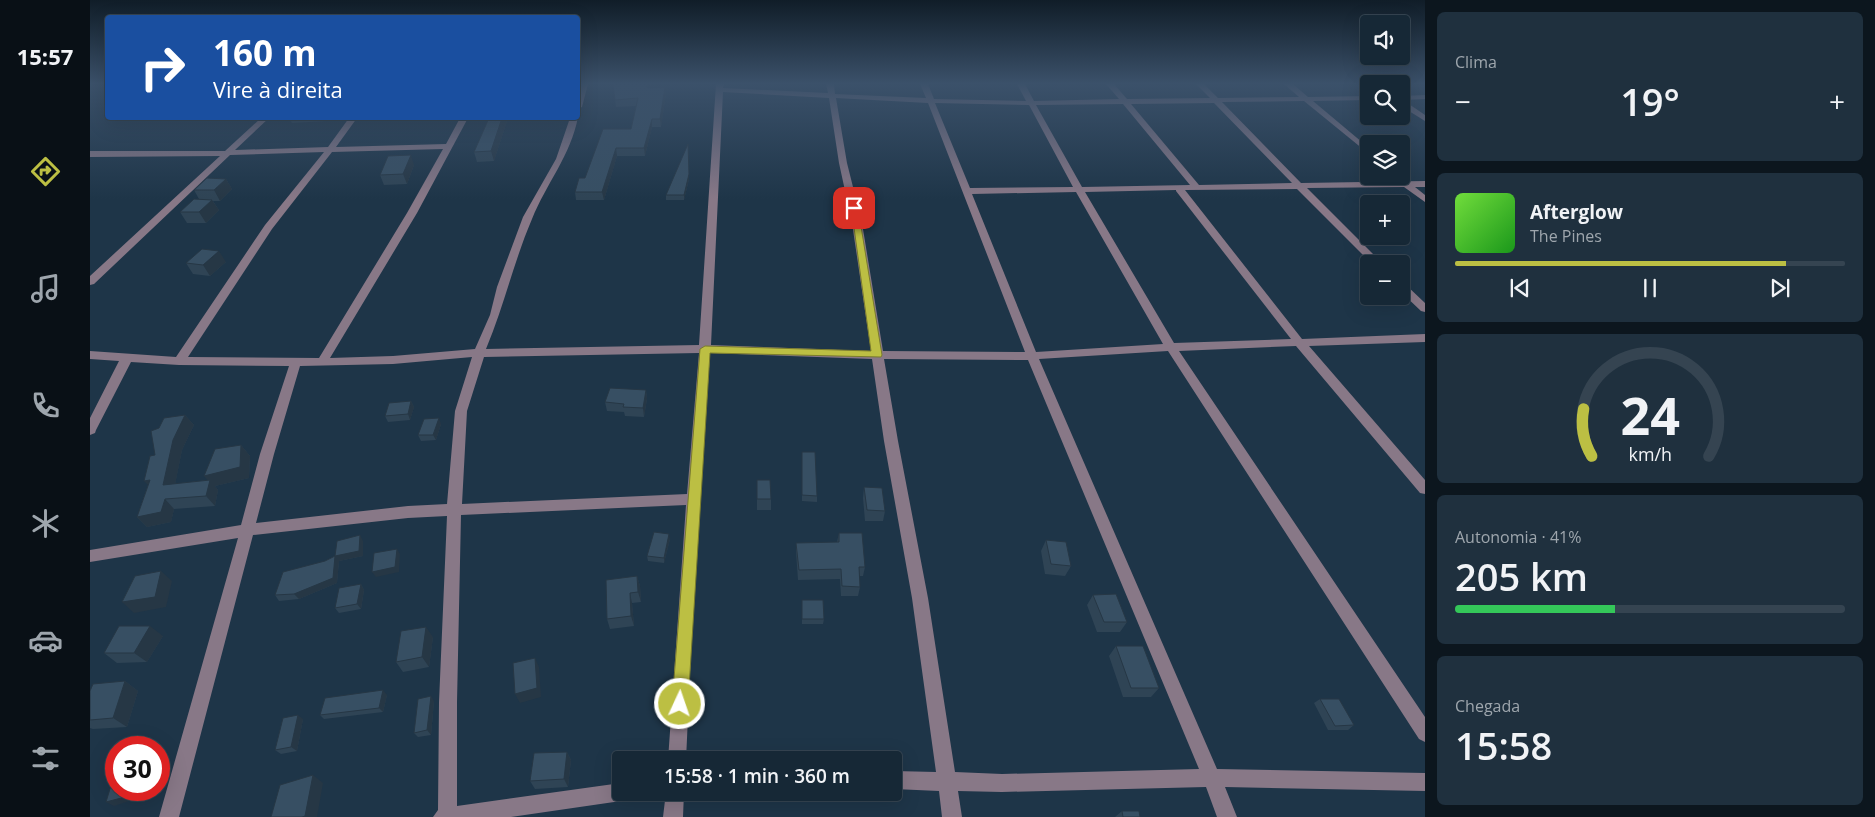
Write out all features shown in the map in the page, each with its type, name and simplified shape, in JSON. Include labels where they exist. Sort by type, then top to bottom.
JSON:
[{"type":"street","points":[[90,282],[261,122]]},
{"type":"street","points":[[179,361],[268,227],[316,169],[350,122]]},
{"type":"street","points":[[322,362],[412,212],[462,122]]},
{"type":"street","points":[[573,122],[560,158],[528,217],[502,287],[495,315],[479,353],[461,410],[454,511],[446,817],[612,793]]},
{"type":"street","points":[[677,751],[684,630],[705,349],[718,122]]},
{"type":"street","points":[[836,122],[857,222],[890,442],[920,598],[952,817]]},
{"type":"street","points":[[939,122],[1032,356],[1227,817]]},
{"type":"street","points":[[1042,122],[1171,348],[1425,733]]},
{"type":"street","points":[[1141,122],[1197,188]]},
{"type":"street","points":[[1237,122],[1369,255]]},
{"type":"street","points":[[1333,122],[1360,144]]},
{"type":"street","points":[[90,154],[227,153],[448,146]]},
{"type":"street","points":[[90,161],[100,154]]},
{"type":"street","points":[[1410,184],[1425,184]]},
{"type":"street","points":[[967,192],[1360,185]]},
{"type":"street","points":[[1408,185],[1425,199]]},
{"type":"street","points":[[1179,189],[1299,342],[1425,489]]},
{"type":"street","points":[[1410,295],[1425,309]]},
{"type":"street","points":[[90,355],[126,359],[179,361],[322,362],[393,360],[479,353],[705,349],[877,355],[1032,356],[1299,342],[1425,338]]},
{"type":"street","points":[[90,430],[126,359]]},
{"type":"street","points":[[168,817],[211,668],[266,454],[296,361]]},
{"type":"street","points":[[90,556],[247,530],[408,512],[694,499]]},
{"type":"street","points":[[902,780],[1047,782],[1212,778],[1425,782]]},
{"type":"street","points":[[673,817],[674,801]]},
{"type":"building","points":[[487,122],[501,122],[491,151],[474,152]]},
{"type":"building","points":[[633,122],[651,122],[644,148],[616,148],[602,192],[575,192],[579,178],[585,178],[603,129],[631,129]]},
{"type":"building","points":[[688,144],[689,174],[684,195],[666,195]]},
{"type":"building","points":[[411,155],[403,174],[380,175],[388,156]]},
{"type":"building","points":[[207,178],[226,179],[214,190],[194,190]]},
{"type":"building","points":[[194,199],[212,200],[199,212],[180,212]]},
{"type":"building","points":[[202,249],[219,251],[203,265],[186,263]]},
{"type":"building","points":[[610,388],[646,390],[643,408],[623,407],[624,404],[605,402]]},
{"type":"building","points":[[411,401],[408,414],[385,416],[389,403]]},
{"type":"building","points":[[185,415],[173,440],[163,485],[210,480],[206,496],[165,499],[161,512],[137,517],[150,480],[144,481],[150,456],[155,455],[151,431],[159,428],[164,418]]},
{"type":"building","points":[[439,418],[433,435],[418,435],[424,419]]},
{"type":"building","points":[[241,445],[240,467],[204,476],[215,449]]},
{"type":"building","points":[[802,452],[815,452],[817,496],[802,495]]},
{"type":"building","points":[[757,480],[770,480],[771,499],[757,499]]},
{"type":"building","points":[[864,487],[882,488],[885,511],[867,510]]},
{"type":"building","points":[[654,532],[669,534],[664,558],[647,556]]},
{"type":"building","points":[[839,533],[862,533],[865,567],[859,567],[860,587],[842,586],[841,569],[799,570],[796,543],[839,542]]},
{"type":"building","points":[[360,535],[359,551],[335,556],[337,541]]},
{"type":"building","points":[[1046,540],[1066,542],[1071,566],[1051,564]]},
{"type":"building","points":[[397,549],[395,567],[372,572],[374,553]]},
{"type":"building","points":[[335,556],[333,578],[294,594],[275,595],[283,572],[325,561]]},
{"type":"building","points":[[161,571],[155,597],[122,602],[135,576]]},
{"type":"building","points":[[637,576],[638,592],[630,593],[631,616],[607,619],[606,580]]},
{"type":"building","points":[[361,584],[357,604],[335,608],[339,588]]},
{"type":"building","points":[[1116,594],[1127,622],[1104,622],[1093,595]]},
{"type":"building","points":[[802,600],[823,600],[824,619],[802,619]]},
{"type":"building","points":[[119,626],[150,626],[134,653],[104,653]]},
{"type":"building","points":[[426,627],[422,657],[396,662],[401,631]]},
{"type":"building","points":[[1116,646],[1143,646],[1159,688],[1131,688]]},
{"type":"building","points":[[535,658],[537,688],[515,694],[513,663]]},
{"type":"building","points":[[125,681],[113,718],[90,720],[90,691],[93,684]]},
{"type":"building","points":[[383,690],[379,708],[320,715],[325,698]]},
{"type":"building","points":[[431,696],[427,730],[414,733],[418,699]]},
{"type":"building","points":[[1320,699],[1339,699],[1354,725],[1335,726]]},
{"type":"building","points":[[298,715],[291,747],[275,750],[283,718]]},
{"type":"building","points":[[567,752],[564,779],[530,781],[534,753]]},
{"type":"building","points":[[313,775],[305,816],[271,817],[280,785]]},
{"type":"building","points":[[1122,811],[1139,811],[1140,817],[1123,817]]},
{"type":"route","points":[[680,704],[705,349],[877,355],[854,208]]}]
